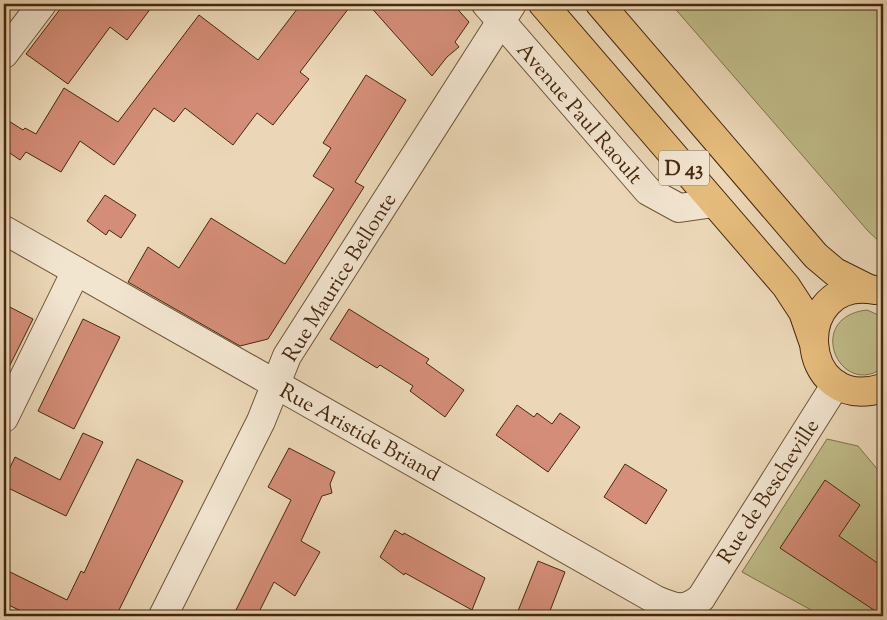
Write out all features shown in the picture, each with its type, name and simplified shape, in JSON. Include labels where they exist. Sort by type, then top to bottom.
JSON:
[{"type":"main road","name":"Avenue Paul Raoult","points":[[543,4],[792,295],[803,312],[820,368],[845,387],[883,406]]},
{"type":"main road","name":"D 43","points":[[600,4],[816,256],[836,272],[876,291]]},
{"type":"main road","points":[[813,341],[815,326],[820,314],[830,302],[841,294],[855,290],[876,291]]},
{"type":"main road","points":[[845,387],[868,392],[883,388]]},
{"type":"street","points":[[4,54],[42,4]]},
{"type":"street","name":"Avenue Paul Raoult","points":[[500,10],[648,192],[679,208],[714,203]]},
{"type":"street","name":"Rue Maurice Bellonte","points":[[163,616],[261,421],[286,356],[500,10]]},
{"type":"street","name":"Rue Aristide Briand","points":[[4,230],[656,600],[674,608],[705,607]]},
{"type":"street","points":[[4,418],[76,271]]},
{"type":"street","name":"Rue de Bescheville","points":[[705,607],[845,387]]},
{"type":"shaded area","points":[[671,4],[883,4],[883,245],[868,231]]},
{"type":"shaded area","points":[[867,310],[883,317],[883,368],[867,375],[853,373],[842,365],[835,353],[833,340],[837,326],[848,316]]},
{"type":"shaded area","points":[[827,439],[858,446],[883,476],[883,616],[822,616],[742,572]]},
{"type":"building","points":[[64,4],[154,4],[127,40],[110,27],[68,84],[26,54]]},
{"type":"building","points":[[301,4],[352,4],[300,72],[309,79],[273,125],[257,113],[233,145],[185,108],[174,122],[154,108],[114,165],[80,141],[61,172],[26,152],[20,160],[4,149],[4,118],[23,130],[25,128],[36,134],[64,88],[118,122],[199,15],[258,60]]},
{"type":"building","points":[[368,4],[453,4],[469,22],[455,42],[459,47],[447,57],[432,76]]},
{"type":"building","points":[[366,75],[406,100],[355,182],[364,187],[268,339],[240,346],[128,282],[148,247],[179,268],[211,218],[285,264],[334,189],[313,176],[331,148],[323,143]]},
{"type":"building","points":[[105,195],[136,215],[121,238],[109,230],[106,235],[87,221]]},
{"type":"building","points":[[4,304],[33,319],[4,377]]},
{"type":"building","points":[[349,309],[429,359],[426,363],[464,390],[445,417],[410,391],[413,386],[380,365],[377,368],[330,339]]},
{"type":"building","points":[[83,319],[120,337],[74,429],[38,411]]},
{"type":"building","points":[[517,405],[534,417],[537,413],[552,424],[560,413],[580,427],[548,472],[496,435]]},
{"type":"building","points":[[83,433],[103,442],[66,516],[4,486],[4,480],[15,457],[60,480]]},
{"type":"building","points":[[289,448],[335,472],[330,484],[332,493],[322,496],[301,541],[320,552],[295,596],[274,582],[257,616],[233,616],[291,500],[268,487]]},
{"type":"building","points":[[137,459],[183,481],[116,616],[32,616],[4,603],[4,569],[67,600],[81,571],[84,573]]},
{"type":"building","points":[[625,464],[667,490],[646,524],[604,497]]},
{"type":"building","points":[[825,480],[860,505],[839,536],[883,567],[883,616],[780,548]]},
{"type":"building","points":[[395,530],[403,535],[404,533],[485,578],[472,610],[405,573],[404,575],[380,557]]},
{"type":"building","points":[[538,561],[565,572],[548,616],[516,616]]}]
